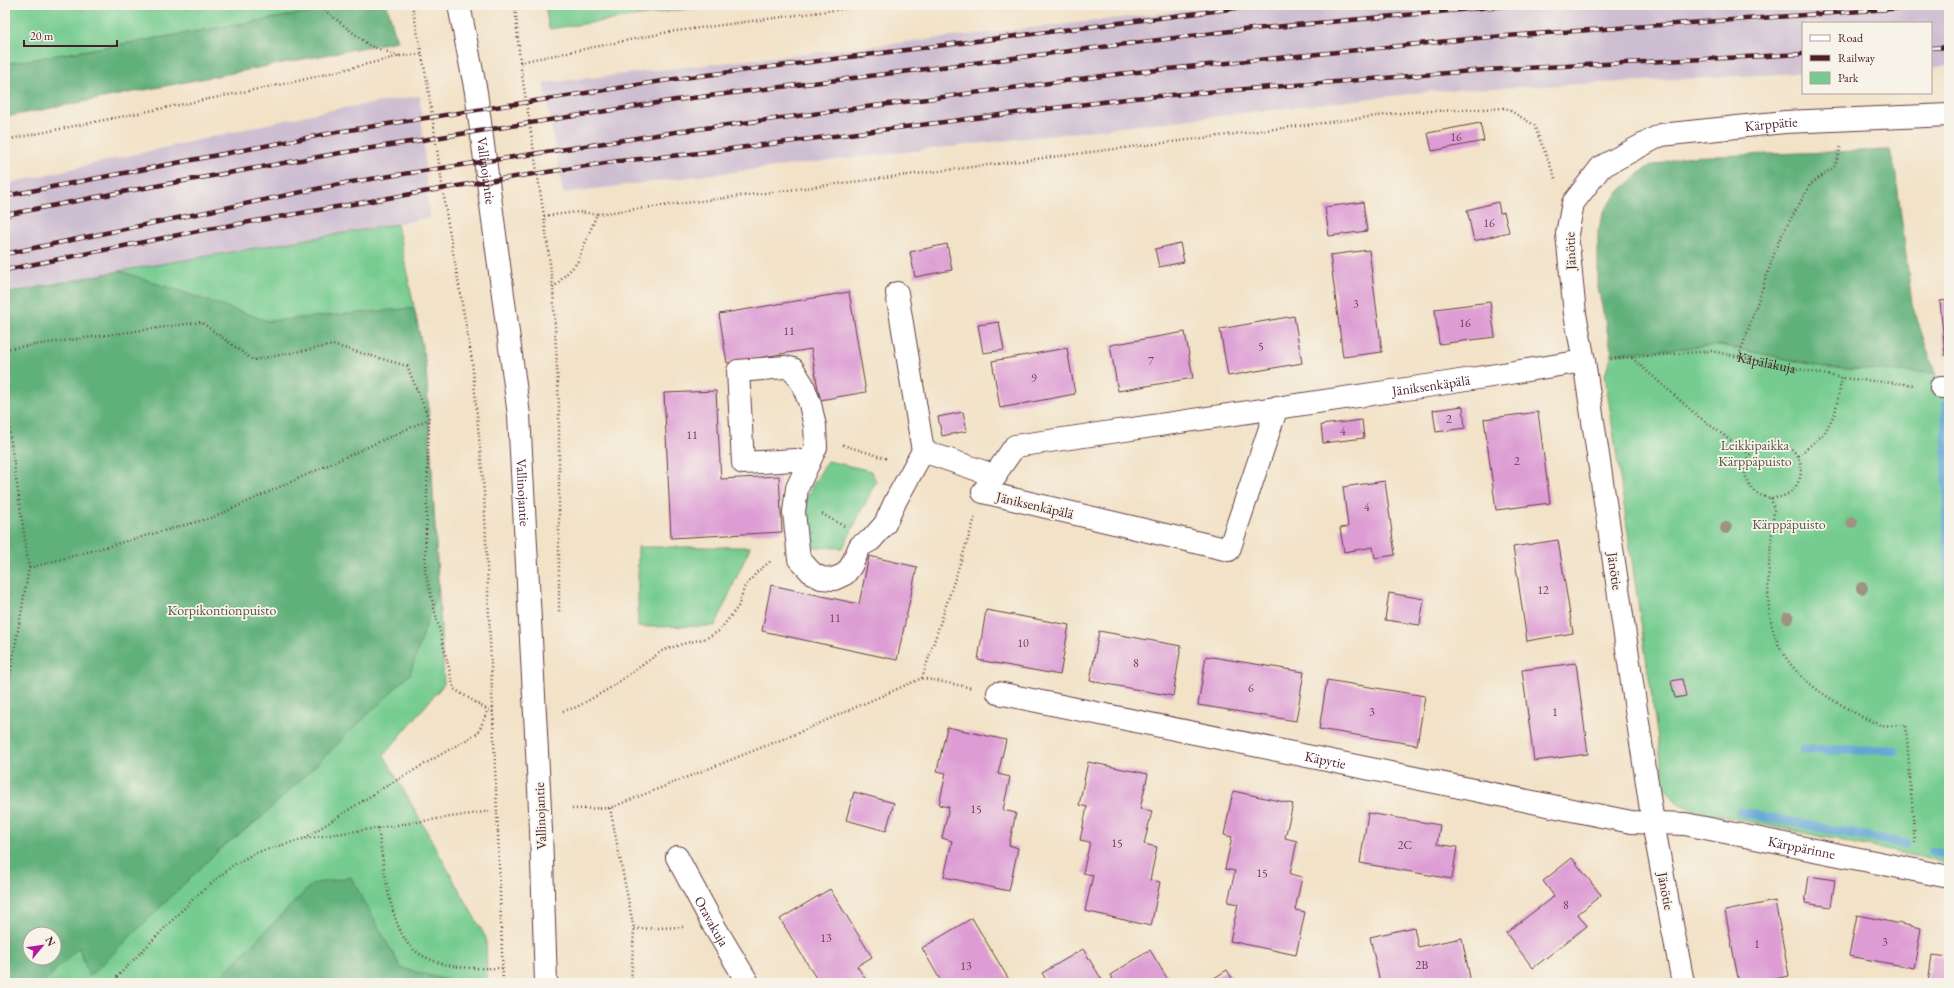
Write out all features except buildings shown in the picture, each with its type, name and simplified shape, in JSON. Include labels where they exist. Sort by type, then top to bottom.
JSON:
[{"type":"street","name":"Vallinojantie","points":[[459,5],[476,92],[519,415],[541,831],[546,983]]},
{"type":"street","name":"Kärppätie","points":[[1601,167],[1661,135],[1785,122],[1949,115]]},
{"type":"street","name":"Jänötie","points":[[1601,167],[1573,203],[1567,234],[1575,314],[1584,361],[1653,824],[1683,983]]},
{"type":"street","points":[[809,463],[795,460],[743,462],[738,371],[773,367],[793,369],[803,384],[810,404],[816,437],[816,447],[809,463],[797,488],[795,500],[794,512],[799,559],[812,573],[821,578],[834,579],[845,574],[851,566],[860,546],[871,540],[885,524],[919,459],[897,293]]},
{"type":"street","name":"Jäniksenkäpälä","points":[[1277,407],[1229,550],[983,492],[996,476],[1015,446],[1277,407],[1446,383],[1584,361]]},
{"type":"street","points":[[919,459],[996,476]]},
{"type":"street","name":"Käpytie","points":[[998,692],[1631,822],[1653,824]]},
{"type":"street","name":"Kärppärinne","points":[[1653,824],[1685,824],[1949,877]]},
{"type":"street","name":"Oravakuja","points":[[676,857],[714,926],[748,983]]},
{"type":"path","points":[[318,5],[370,46],[400,56]]},
{"type":"path","points":[[412,5],[428,81],[447,218],[472,360],[484,492],[494,712],[503,983]]},
{"type":"path","points":[[515,5],[520,62],[544,216],[552,288],[559,407],[559,621]]},
{"type":"path","points":[[520,62],[669,32],[872,5]]},
{"type":"path","points":[[5,140],[298,81],[400,56],[422,54]]},
{"type":"path","points":[[544,216],[578,212],[597,214],[1402,113],[1506,108],[1534,125],[1553,169],[1562,200],[1573,203]]},
{"type":"path","points":[[1739,356],[1779,240],[1810,185],[1835,166],[1841,146]]},
{"type":"path","points":[[552,288],[577,263],[597,214]]},
{"type":"path","points":[[5,349],[201,322],[253,360],[333,346],[407,366],[429,419],[425,571],[454,690],[494,712]]},
{"type":"path","name":"Käpäläkuja","points":[[1584,361],[1711,351],[1842,378],[1945,387]]},
{"type":"path","points":[[1632,358],[1698,417],[1749,455]]},
{"type":"path","points":[[1798,456],[1824,434],[1835,413],[1842,378]]},
{"type":"path","points":[[5,401],[29,568],[5,704]]},
{"type":"path","points":[[29,568],[214,518],[429,419]]},
{"type":"path","points":[[816,437],[919,459]]},
{"type":"path","points":[[1778,442],[1793,450],[1798,456],[1801,465],[1799,482],[1788,494],[1771,498],[1762,496],[1753,491],[1744,473],[1745,464],[1754,448],[1762,444],[1778,442]]},
{"type":"path","points":[[922,678],[983,492]]},
{"type":"path","points":[[1771,498],[1774,509],[1767,604],[1773,634],[1790,666],[1814,688],[1849,710],[1882,725],[1906,725],[1917,871]]},
{"type":"path","points":[[795,500],[871,540]]},
{"type":"path","points":[[560,705],[561,712],[577,707],[610,688],[662,651],[707,638],[719,631],[738,607],[744,588],[756,572],[779,556],[798,550]]},
{"type":"path","points":[[572,808],[610,808],[793,736],[922,678],[998,692]]},
{"type":"path","points":[[303,839],[378,791],[478,733],[488,710]]},
{"type":"path","points":[[610,808],[634,929],[631,983]]},
{"type":"path","points":[[110,983],[195,897],[232,866],[255,853],[303,839],[491,811]]},
{"type":"path","points":[[378,828],[391,903],[399,929],[413,949],[439,963],[471,969],[502,968]]},
{"type":"path","points":[[634,929],[714,926]]},
{"type":"shaded area","points":[[1234,5],[1949,5],[1949,66],[1932,67],[1932,22],[1802,22],[1802,73],[1434,91],[706,175],[563,193],[544,83]]},
{"type":"shaded area","points":[[420,96],[429,218],[120,271],[5,294],[5,184],[325,111]]},
{"type":"green space","points":[[5,5],[310,5],[311,12],[5,64]]},
{"type":"green space","points":[[336,5],[387,5],[397,41],[5,117],[5,64],[311,12]]},
{"type":"green space","points":[[545,5],[714,5],[549,29]]},
{"type":"green space","points":[[1890,150],[1896,175],[1912,304],[1935,373],[1829,368],[1720,345],[1612,354],[1598,288],[1598,231],[1605,209],[1621,190],[1646,168],[1681,157]]},
{"type":"green space","name":"Korpikontionpuisto","points":[[397,224],[426,366],[444,684],[384,755],[486,938],[487,983],[43,983],[60,966],[62,966],[62,964],[80,946],[5,294],[120,271]]},
{"type":"green space","name":"Korpikontionpuisto","points":[[120,271],[268,321],[414,308],[426,366],[438,589],[410,674],[262,817],[221,848],[89,977],[79,947],[62,964],[62,926],[22,926],[22,966],[60,966],[43,983],[5,983],[5,294]]},
{"type":"green space","name":"Kärppäpuisto","points":[[1720,345],[1829,368],[1935,373],[1949,403],[1949,865],[1934,860],[1693,810],[1677,802],[1665,788],[1605,375],[1612,354]]},
{"type":"green space","points":[[828,461],[871,471],[876,481],[843,548],[808,547],[804,520],[806,501],[809,492]]},
{"type":"green space","points":[[638,547],[750,547],[715,626],[638,627]]},
{"type":"green space","points":[[351,877],[401,968],[459,983],[214,983],[312,884]]},
{"type":"waterway","points":[[1946,405],[1949,609]]},
{"type":"waterway","points":[[1803,750],[1895,750]]},
{"type":"waterway","points":[[1740,812],[1906,844]]},
{"type":"waterway","points":[[1932,851],[1949,856]]},
{"type":"railway","points":[[5,196],[337,132],[675,79],[1230,9],[1276,5]]},
{"type":"railway","points":[[5,215],[122,192],[340,153],[676,100],[1231,31],[1514,5]]},
{"type":"railway","points":[[5,254],[345,183],[682,131],[1118,74],[1478,38],[1946,5]]},
{"type":"railway","points":[[1932,48],[1949,47]]},
{"type":"railway","points":[[5,270],[203,230],[475,183],[619,161],[691,154],[1134,98],[1485,70],[1802,54]]},
{"type":"park label","name":"Leikkipaikka Kärppäpuisto","points":[[1755,454]]}]
